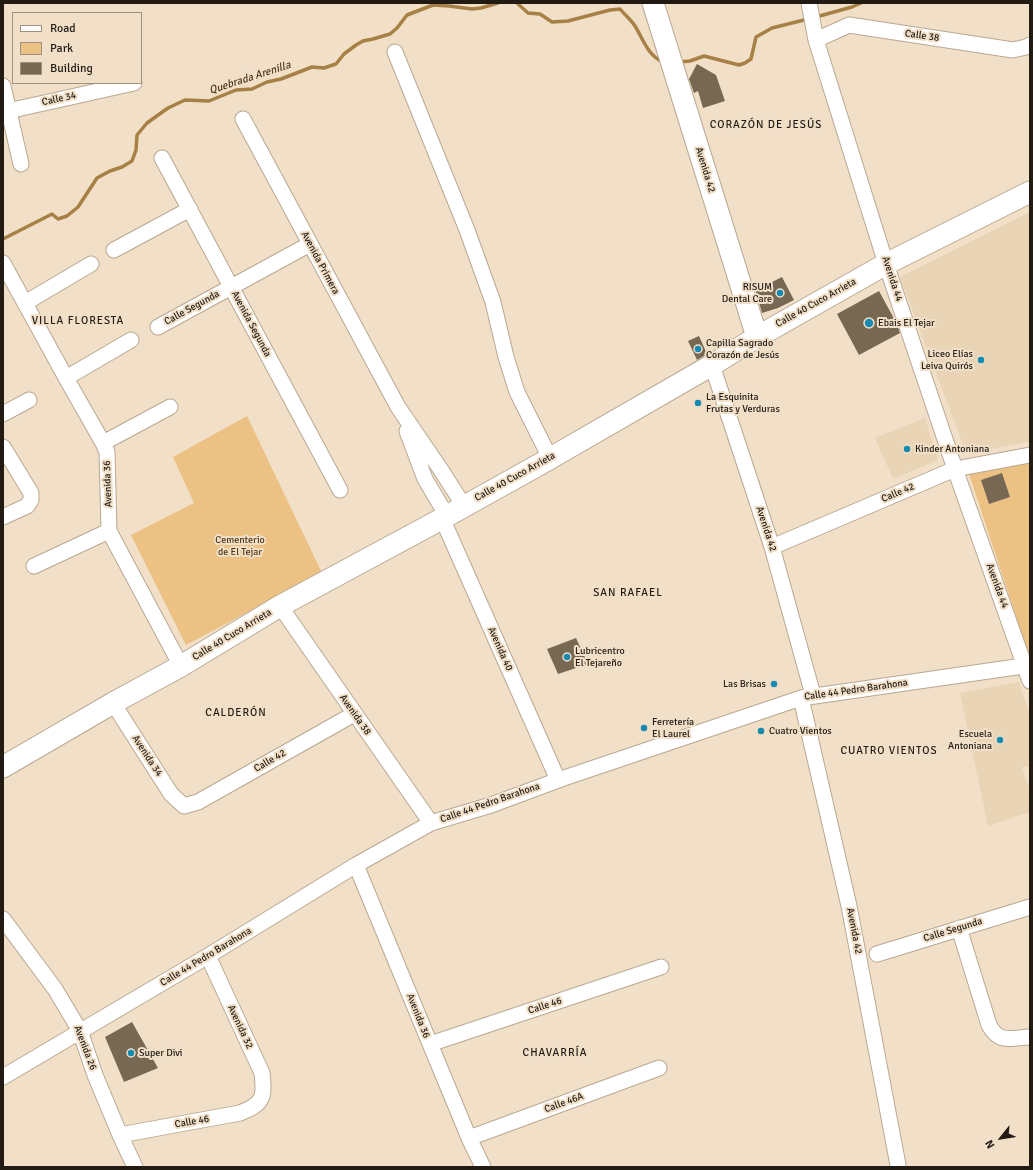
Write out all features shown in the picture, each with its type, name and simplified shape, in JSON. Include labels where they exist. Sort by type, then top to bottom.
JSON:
[{"type":"main road","name":"Avenida 42","points":[[653,3],[757,337]]},
{"type":"main road","name":"Calle 40 Cuco Arrieta","points":[[3,767],[113,703],[181,666],[280,606],[550,458],[712,366],[757,337],[886,264],[1030,192]]},
{"type":"street","name":"Avenida 44","points":[[809,3],[816,40],[886,264],[955,469],[1028,665],[1030,681]]},
{"type":"street","name":"Calle 38","points":[[816,40],[849,26],[1013,50],[1030,45]]},
{"type":"street","points":[[395,52],[467,230],[492,302],[506,357],[517,392],[550,458]]},
{"type":"street","name":"Calle 34","points":[[8,111],[130,84]]},
{"type":"street","points":[[3,86],[21,164]]},
{"type":"street","name":"Avenida Primera","points":[[243,119],[398,407],[441,470],[451,513]]},
{"type":"street","name":"Avenida Segunda","points":[[162,158],[340,490]]},
{"type":"street","points":[[114,250],[190,209]]},
{"type":"street","name":"Calle Segunda","points":[[158,327],[310,244]]},
{"type":"street","name":"Avenida 36","points":[[3,263],[103,443],[106,452],[109,531],[181,666]]},
{"type":"street","points":[[25,303],[91,264]]},
{"type":"street","points":[[66,378],[131,340]]},
{"type":"street","name":"Avenida 42","points":[[712,366],[772,547],[807,696],[849,906],[898,1165]]},
{"type":"street","points":[[3,414],[29,400]]},
{"type":"street","points":[[103,443],[170,407]]},
{"type":"street","points":[[3,447],[30,492],[31,500],[27,506],[3,517]]},
{"type":"street","name":"Calle 42","points":[[772,547],[955,469],[1030,455]]},
{"type":"street","name":"Avenida 40","points":[[451,513],[558,780]]},
{"type":"street","points":[[34,566],[109,531]]},
{"type":"street","name":"Avenida 38","points":[[280,606],[431,823]]},
{"type":"street","name":"Calle 44 Pedro Barahona","points":[[3,1077],[208,956],[356,865],[431,823],[491,805],[558,780],[807,696],[1028,665]]},
{"type":"street","name":"Avenida 34","points":[[113,703],[171,794],[184,806]]},
{"type":"street","name":"Calle 42","points":[[184,806],[198,802],[354,714]]},
{"type":"street","name":"Avenida 36","points":[[356,865],[469,1138],[483,1167]]},
{"type":"street","name":"Calle Segunda","points":[[877,954],[1030,907]]},
{"type":"street","name":"Avenida 26","points":[[3,919],[55,989],[80,1031],[95,1075],[135,1167]]},
{"type":"street","points":[[959,928],[989,1025],[993,1033],[999,1037],[1005,1038],[1030,1037]]},
{"type":"street","name":"Avenida 32","points":[[208,956],[262,1073],[264,1089],[261,1099]]},
{"type":"street","name":"Calle 46","points":[[430,1044],[661,967]]},
{"type":"street","name":"Calle 46A","points":[[469,1138],[659,1068]]},
{"type":"street","name":"Calle 46","points":[[120,1135],[240,1113],[253,1108],[261,1099]]},
{"type":"shaded area","name":"Liceo Elías Leiva Quirós","points":[[1030,212],[1030,442],[966,453],[900,277]]},
{"type":"shaded area","name":"Kinder Antoniana","points":[[925,418],[938,460],[893,479],[875,438]]},
{"type":"shaded area","name":"Escuela Antoniana","points":[[1019,682],[1030,715],[1030,766],[1022,767],[1030,791],[1030,812],[988,826],[960,693]]},
{"type":"green space","name":"Cementerio de El Tejar","points":[[247,416],[322,573],[186,645],[131,535],[194,503],[173,457]]},
{"type":"green space","points":[[1030,462],[1030,653],[1028,653],[969,474]]},
{"type":"building","points":[[697,64],[716,75],[725,101],[703,108],[698,91],[694,93],[689,79]]},
{"type":"building","points":[[782,277],[794,300],[778,308],[762,313],[754,285],[766,285]]},
{"type":"building","name":"Ebais El Tejar","points":[[879,291],[897,324],[900,333],[859,355],[837,314]]},
{"type":"building","name":"Capilla Sagrado Corazón de Jesús","points":[[699,336],[707,354],[697,360],[688,341]]},
{"type":"building","points":[[1002,473],[1010,497],[989,504],[981,480]]},
{"type":"building","name":"Lubricentro El Tejareño","points":[[576,638],[588,664],[558,674],[547,649]]},
{"type":"building","name":"Super Divi","points":[[132,1022],[158,1068],[124,1082],[105,1037]]},
{"type":"waterway","name":"Quebrada Arenilla","points":[[3,239],[52,214],[58,219],[67,216],[78,207],[97,178],[132,161],[136,150],[137,135],[147,123],[168,108],[185,100],[209,101],[236,90],[252,89],[267,82],[281,79],[312,67],[324,68],[336,64],[344,54],[356,45],[363,41],[390,34],[397,28],[407,15],[433,5],[472,9],[498,3]]},
{"type":"waterway","name":"Quebrada Arenilla","points":[[517,3],[528,13],[540,14],[552,22],[568,21],[610,10],[620,9],[635,26],[643,42],[653,56],[663,62]]},
{"type":"waterway","name":"Quebrada Arenilla","points":[[816,17],[861,3]]},
{"type":"waterway","name":"Quebrada Arenilla","points":[[679,62],[690,61],[704,56],[739,65],[751,59],[756,37],[772,28],[808,19]]},
{"type":"place","name":"RISUM Dental Care","points":[[780,293]]},
{"type":"place","name":"Ebais El Tejar","points":[[869,323]]},
{"type":"place","name":"Capilla Sagrado Corazón de Jesús","points":[[698,349]]},
{"type":"place","name":"Liceo Elías Leiva Quirós","points":[[981,360]]},
{"type":"place","name":"La Esquinita Frutas y Verduras","points":[[698,403]]},
{"type":"place","name":"Kinder Antoniana","points":[[907,449]]},
{"type":"place","name":"Lubricentro El Tejareño","points":[[567,657]]},
{"type":"place","name":"Las Brisas","points":[[774,684]]},
{"type":"place","name":"Ferretería El Laurel","points":[[644,728]]},
{"type":"place","name":"Cuatro Vientos","points":[[761,731]]},
{"type":"place","name":"Escuela Antoniana","points":[[1000,740]]},
{"type":"place","name":"Super Divi","points":[[131,1053]]},
{"type":"district","name":"CORAZÓN DE JESÚS","points":[[766,125]]},
{"type":"district","name":"VILLA FLORESTA","points":[[78,321]]},
{"type":"district","name":"SAN RAFAEL","points":[[628,593]]},
{"type":"district","name":"CALDERÓN","points":[[236,713]]},
{"type":"district","name":"CUATRO VIENTOS","points":[[889,751]]},
{"type":"district","name":"CHAVARRÍA","points":[[555,1053]]}]
